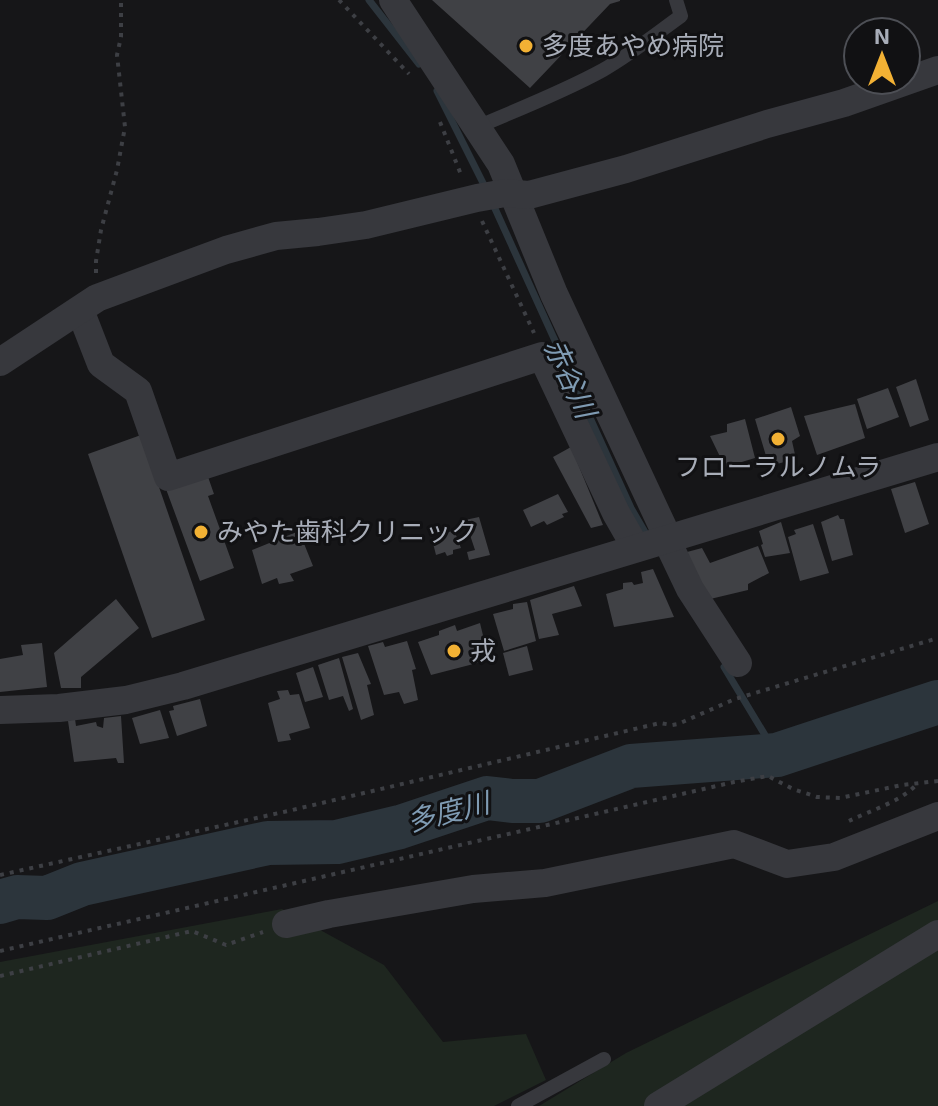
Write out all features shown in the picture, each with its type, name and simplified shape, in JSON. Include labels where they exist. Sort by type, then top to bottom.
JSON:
[{"type":"street","points":[[393,0],[501,164],[509,194],[670,547],[690,589],[738,663]]},
{"type":"street","points":[[0,362],[89,304],[226,250],[276,236],[366,225],[475,199],[509,194],[529,195],[844,103],[938,70]]},
{"type":"street","points":[[89,304],[101,364],[138,391],[168,477],[542,356],[616,513],[636,548]]},
{"type":"street","points":[[0,710],[113,702],[183,686],[938,457]]},
{"type":"street","points":[[286,924],[473,889],[545,883],[734,844],[787,864],[834,857],[938,816]]},
{"type":"street","points":[[658,1106],[938,934]]},
{"type":"lane","points":[[477,127],[603,70],[681,16],[676,0]]},
{"type":"lane","points":[[518,1106],[604,1059]]},
{"type":"path","points":[[89,304],[101,230],[125,127],[117,55],[121,37],[121,0]]},
{"type":"path","points":[[339,0],[410,77]]},
{"type":"path","points":[[437,117],[542,356]]},
{"type":"path","points":[[0,875],[660,723],[678,724],[735,699],[938,638]]},
{"type":"path","points":[[0,951],[734,782],[768,776],[817,797],[840,798],[938,781]]},
{"type":"path","points":[[0,976],[192,931],[226,945],[286,924]]},
{"type":"shaded area","points":[[938,901],[938,1106],[539,1106],[626,1053]]},
{"type":"shaded area","points":[[282,909],[384,965],[443,1042],[526,1034],[546,1080],[494,1106],[0,1106],[0,962]]},
{"type":"building","name":"多度あやめ病院","points":[[432,0],[620,1],[610,4],[530,88]]},
{"type":"building","points":[[916,379],[929,420],[910,427],[896,387]]},
{"type":"building","points":[[888,388],[899,417],[867,429],[857,399]]},
{"type":"building","points":[[855,404],[865,438],[817,455],[804,416]]},
{"type":"building","name":"フローラルノムラ","points":[[791,407],[800,436],[792,441],[796,459],[769,466],[755,419]]},
{"type":"building","points":[[745,419],[755,458],[725,467],[710,436],[727,432],[727,424]]},
{"type":"building","points":[[141,435],[205,620],[152,638],[88,454]]},
{"type":"building","points":[[571,447],[603,525],[591,528],[553,457]]},
{"type":"building","name":"みやた歯科クリニック","points":[[207,474],[214,494],[208,496],[234,568],[200,581],[166,489]]},
{"type":"building","points":[[915,482],[929,524],[905,533],[891,489]]},
{"type":"building","points":[[558,494],[568,512],[562,514],[564,517],[547,525],[544,521],[531,527],[523,510]]},
{"type":"building","points":[[838,515],[844,519],[853,555],[832,561],[821,522]]},
{"type":"building","points":[[479,517],[490,555],[469,560],[467,552],[475,550],[465,520]]},
{"type":"building","points":[[781,522],[790,553],[765,557],[759,531]]},
{"type":"building","points":[[813,524],[829,573],[800,581],[788,537],[796,534],[794,530]]},
{"type":"building","points":[[454,530],[461,548],[447,556],[445,552],[436,555],[432,539]]},
{"type":"building","points":[[299,531],[313,566],[290,574],[294,581],[279,584],[277,578],[262,584],[252,550]]},
{"type":"building","points":[[758,546],[769,573],[748,584],[748,590],[706,600],[687,552],[702,548],[710,563]]},
{"type":"building","points":[[653,569],[674,617],[614,627],[606,594],[623,589],[623,583],[643,583],[641,572]]},
{"type":"building","points":[[574,586],[582,606],[552,614],[559,635],[539,639],[530,600]]},
{"type":"building","points":[[116,599],[139,628],[81,677],[81,688],[61,688],[54,653]]},
{"type":"building","points":[[527,602],[536,641],[504,651],[493,614],[513,609],[513,604]]},
{"type":"building","name":"戎","points":[[480,623],[489,660],[431,675],[418,642],[439,635],[439,631],[455,625],[457,631]]},
{"type":"building","points":[[407,641],[416,669],[412,670],[418,700],[404,704],[399,692],[384,695],[368,646],[383,642],[385,647]]},
{"type":"building","points":[[42,643],[47,687],[0,692],[0,659],[23,655],[21,645]]},
{"type":"building","points":[[527,646],[533,670],[509,676],[503,653]]},
{"type":"building","points":[[358,653],[371,684],[367,685],[374,715],[361,720],[342,657]]},
{"type":"building","points":[[339,658],[353,709],[349,711],[343,696],[329,700],[318,665]]},
{"type":"building","points":[[313,667],[323,697],[305,702],[296,673]]},
{"type":"building","points":[[288,690],[290,695],[299,694],[310,728],[289,734],[291,740],[278,742],[268,703],[280,699],[277,691]]},
{"type":"building","points":[[200,699],[207,726],[177,736],[169,711],[174,710],[173,706]]},
{"type":"building","points":[[160,710],[169,738],[140,744],[132,718]]},
{"type":"building","points":[[121,716],[124,763],[118,763],[116,758],[74,762],[68,721],[75,719],[76,726],[96,722],[103,728],[104,718]]},
{"type":"waterway","name":"赤谷川","points":[[369,0],[419,64]]},
{"type":"waterway","name":"赤谷川","points":[[437,91],[487,191]]},
{"type":"waterway","name":"赤谷川","points":[[492,202],[631,508],[649,539]]},
{"type":"waterway","name":"赤谷川","points":[[724,667],[777,755]]},
{"type":"waterway","name":"多度川","points":[[0,902],[17,897],[47,898],[82,884],[268,843],[337,842],[400,827],[487,798],[540,801],[631,766],[777,755],[938,702]]},
{"type":"place","name":"多度あやめ病院","points":[[526,46]]},
{"type":"place","name":"フローラルノムラ","points":[[778,439]]},
{"type":"place","name":"みやた歯科クリニック","points":[[201,532]]},
{"type":"place","name":"戎","points":[[454,651]]}]
